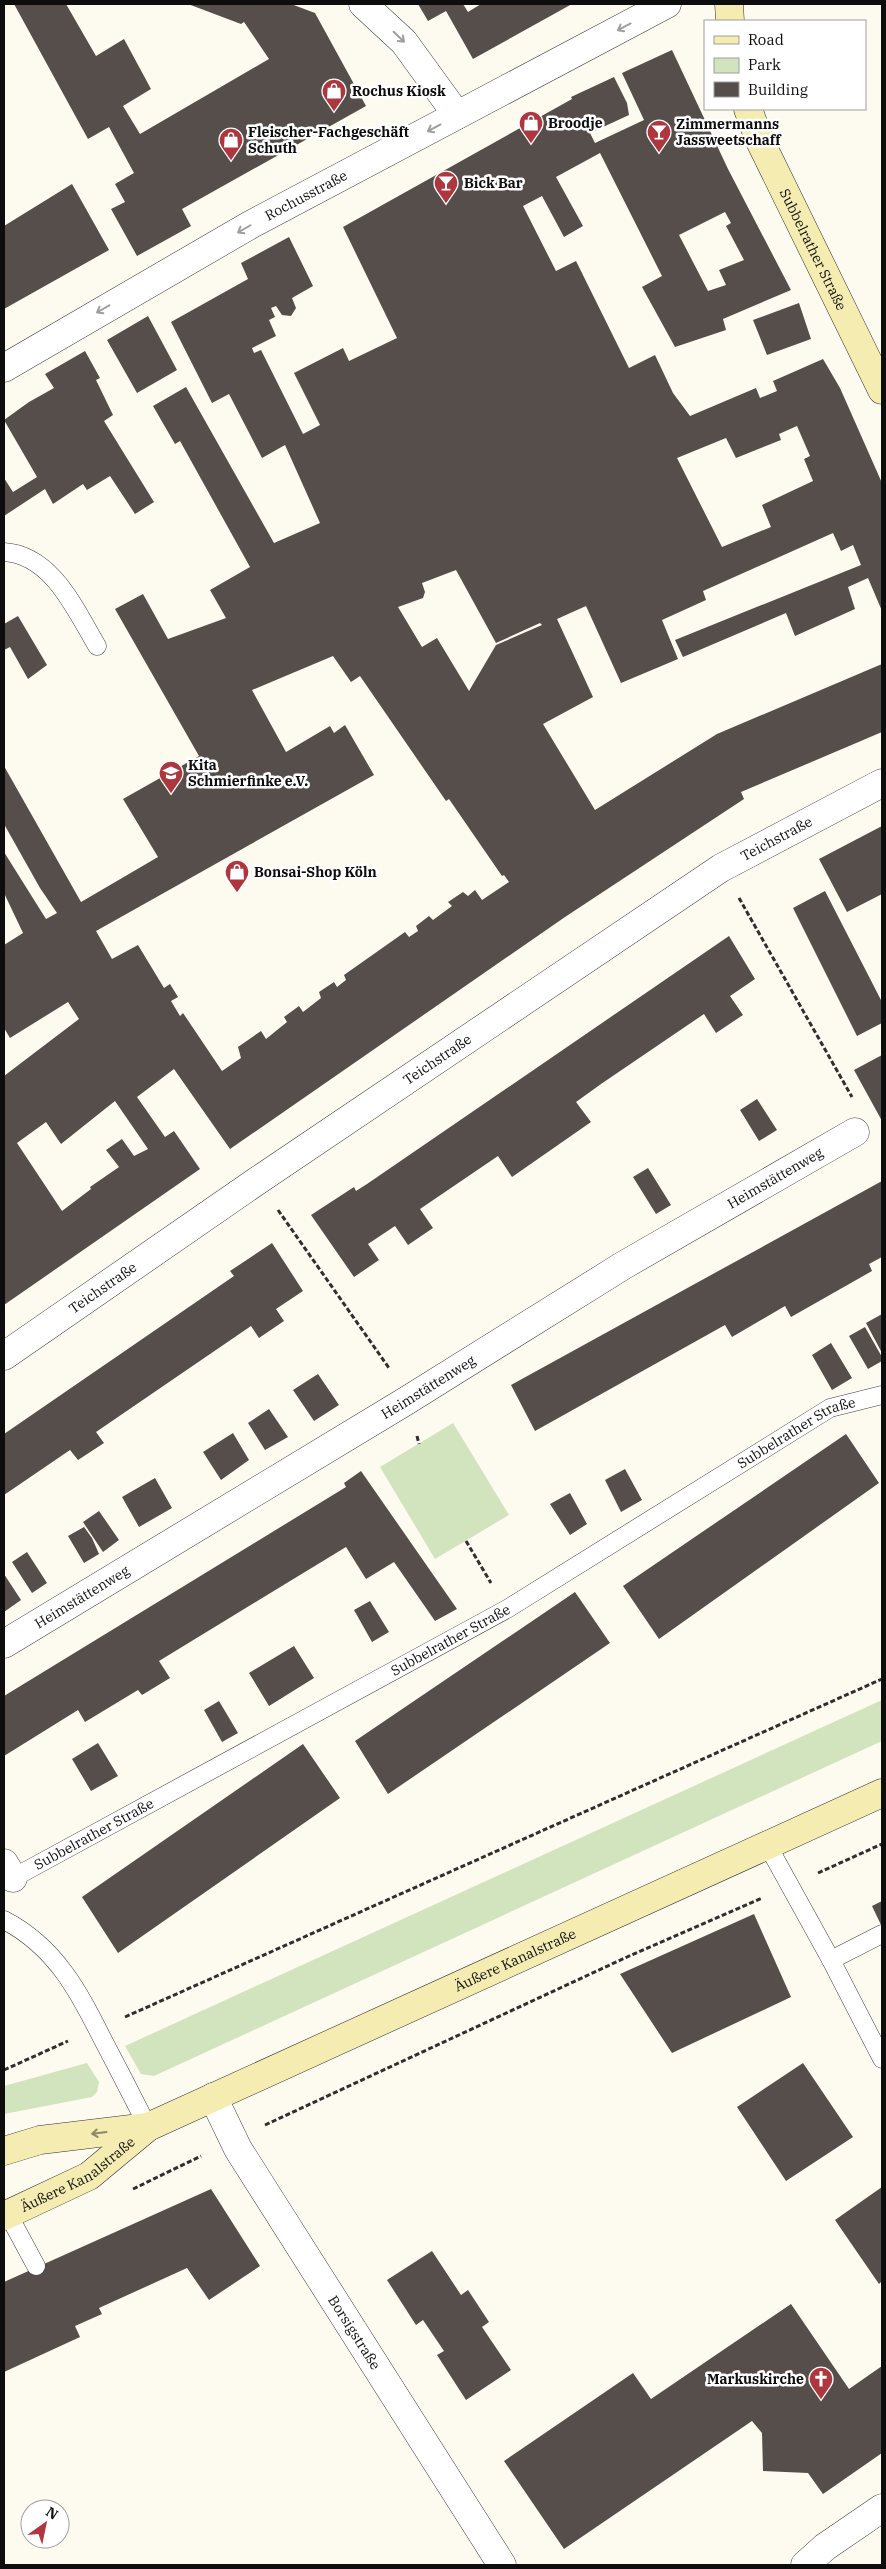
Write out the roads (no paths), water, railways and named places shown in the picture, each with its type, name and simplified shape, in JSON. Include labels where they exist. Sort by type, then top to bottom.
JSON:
[{"type":"main road","points":[[729,4],[730,20]]},
{"type":"main road","name":"Subbelrather Straße","points":[[748,110],[759,139],[882,390]]},
{"type":"main road","name":"Äußere Kanalstraße","points":[[6,2215],[89,2176],[148,2127],[882,1793]]},
{"type":"main road","name":"Äußere Kanalstraße","points":[[4,2151],[40,2140],[148,2127]]},
{"type":"street","points":[[363,4],[404,42],[457,115]]},
{"type":"street","name":"Rochusstraße","points":[[4,368],[250,225],[667,4]]},
{"type":"street","name":"Teichstraße","points":[[4,1356],[257,1181],[721,868],[882,783]]},
{"type":"street","name":"Heimstättenweg","points":[[4,1644],[406,1401],[624,1265],[855,1132]]},
{"type":"street","name":"Borsigstraße","points":[[213,2097],[233,2140],[502,2565]]},
{"type":"street","points":[[805,2565],[825,2547],[882,2508]]},
{"type":"lane","points":[[4,552],[20,554],[46,571],[66,594],[97,646]]},
{"type":"lane","name":"Subbelrather Straße","points":[[8,1871],[507,1609],[830,1408],[882,1395]]},
{"type":"lane","points":[[768,1846],[831,1960],[882,2059]]},
{"type":"lane","points":[[4,1920],[30,1936],[56,1961],[78,1990],[148,2127]]},
{"type":"lane","points":[[831,1960],[882,1934]]},
{"type":"lane","points":[[6,2215],[36,2266]]},
{"type":"place","name":"Rochus Kiosk","points":[[334,112]]},
{"type":"place","name":"Broodje","points":[[531,144]]},
{"type":"place","name":"Zimmermanns Jassweetschaff","points":[[659,153]]},
{"type":"place","name":"Fleischer-Fachgeschäft Schuth","points":[[231,161]]},
{"type":"place","name":"Bick Bar","points":[[446,204]]},
{"type":"place","name":"Kita Schmierfinke e.V.","points":[[171,794]]},
{"type":"place","name":"Bonsai-Shop Köln","points":[[237,893]]},
{"type":"place","name":"Markuskirche","points":[[821,2400]]}]
